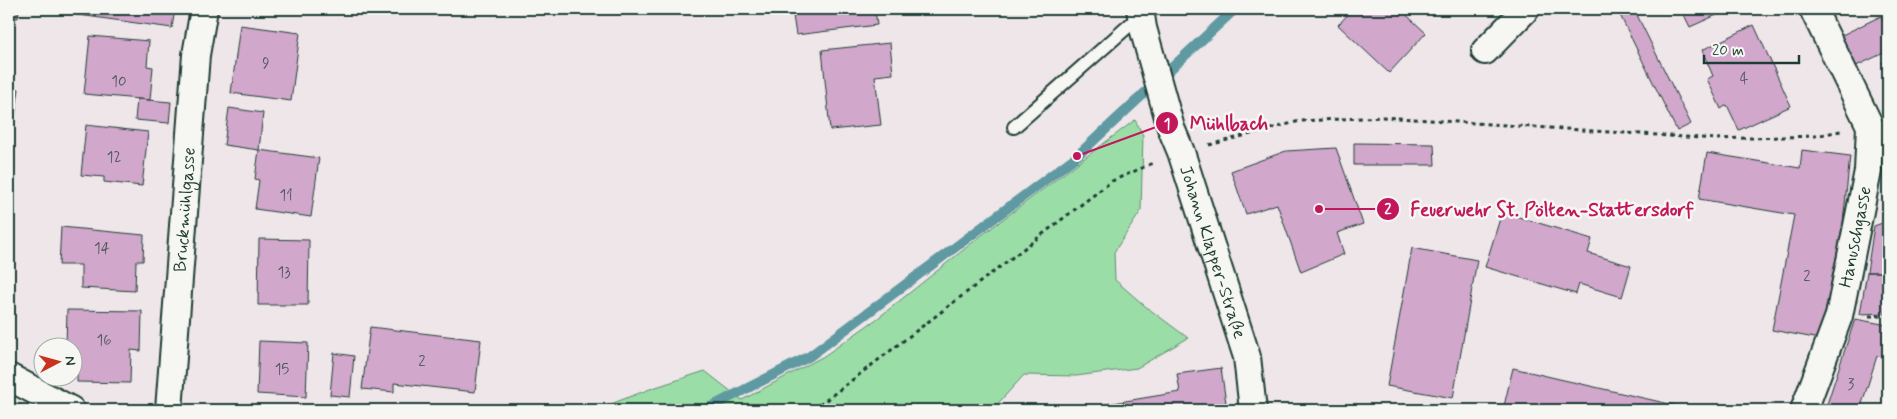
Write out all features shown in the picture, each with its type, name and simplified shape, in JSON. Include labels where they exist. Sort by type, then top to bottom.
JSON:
[{"type":"street","name":"Bruckmühlgasse","points":[[169,410],[196,55],[204,9]]},
{"type":"street","points":[[1485,51],[1526,9]]},
{"type":"street","name":"Hanuschgasse","points":[[1804,410],[1839,316],[1879,120],[1813,9]]},
{"type":"street","name":"Johann Klapper-Straße","points":[[1141,18],[1171,128],[1247,357],[1253,410]]},
{"type":"street","points":[[9,377],[71,410]]},
{"type":"lane","points":[[1014,127],[1141,18]]},
{"type":"path","points":[[813,410],[1112,181],[1180,152],[1300,121],[1383,117],[1716,139],[1816,136],[1879,120]]},
{"type":"green space","points":[[1135,120],[1143,135],[1141,211],[1114,252],[1115,280],[1145,306],[1188,338],[1137,368],[1076,376],[1024,375],[992,410],[595,410],[705,371],[742,400],[824,356],[878,318],[982,235]]},
{"type":"green space","points":[[9,399],[30,410],[9,410]]},
{"type":"building","points":[[9,9],[19,9],[18,18],[9,17]]},
{"type":"building","points":[[36,9],[175,9],[172,28]]},
{"type":"building","points":[[294,9],[324,9],[324,14]]},
{"type":"building","points":[[792,9],[875,9],[877,25],[796,35]]},
{"type":"building","points":[[1353,9],[1400,9],[1426,33],[1389,73],[1338,25]]},
{"type":"building","points":[[1617,9],[1634,9],[1691,124],[1677,131]]},
{"type":"building","points":[[1681,9],[1730,9],[1690,27]]},
{"type":"building","points":[[1881,16],[1888,32],[1888,51],[1852,68],[1838,37]]},
{"type":"building","points":[[240,25],[300,33],[291,101],[231,93]]},
{"type":"building","points":[[1754,25],[1791,106],[1739,130],[1727,105],[1721,109],[1707,79],[1713,76],[1702,50]]},
{"type":"building","points":[[90,36],[149,41],[147,66],[153,67],[150,100],[84,94]]},
{"type":"building","points":[[890,43],[893,74],[875,76],[881,125],[830,130],[822,50]]},
{"type":"building","points":[[1888,59],[1888,76],[1882,62]]},
{"type":"building","points":[[9,87],[19,89],[14,125],[9,124]]},
{"type":"building","points":[[137,99],[171,102],[169,123],[135,120]]},
{"type":"building","points":[[229,108],[263,113],[259,150],[224,145]]},
{"type":"building","points":[[86,125],[148,132],[142,186],[104,182],[104,177],[81,175]]},
{"type":"building","points":[[1354,143],[1434,144],[1435,165],[1354,165]]},
{"type":"building","points":[[1336,148],[1363,224],[1337,233],[1344,254],[1301,272],[1277,204],[1246,214],[1231,171],[1286,151]]},
{"type":"building","points":[[259,150],[319,158],[311,217],[255,209],[259,180],[255,179]]},
{"type":"building","points":[[1802,150],[1850,156],[1843,223],[1820,339],[1772,330],[1794,215],[1699,199],[1707,153],[1800,168]]},
{"type":"building","points":[[1502,212],[1592,239],[1588,253],[1631,266],[1622,297],[1579,284],[1576,294],[1485,267]]},
{"type":"building","points":[[1888,221],[1888,272],[1867,272],[1874,226]]},
{"type":"building","points":[[61,227],[144,235],[143,261],[136,261],[135,291],[81,288],[81,265],[59,265]]},
{"type":"building","points":[[259,239],[309,240],[308,305],[258,305]]},
{"type":"building","points":[[1412,248],[1477,260],[1453,398],[1387,386]]},
{"type":"building","points":[[1867,272],[1888,272],[1888,313],[1860,314]]},
{"type":"building","points":[[67,310],[142,311],[141,351],[131,350],[130,383],[82,382],[82,336],[66,336]]},
{"type":"building","points":[[1855,319],[1888,325],[1888,358],[1877,356],[1860,410],[1825,410]]},
{"type":"building","points":[[370,327],[481,340],[475,392],[394,383],[394,392],[362,389]]},
{"type":"building","points":[[259,341],[308,343],[306,397],[257,394]]},
{"type":"building","points":[[334,353],[354,356],[350,397],[330,395]]},
{"type":"building","points":[[1221,368],[1227,410],[1071,410],[1180,392],[1177,374]]},
{"type":"building","points":[[1513,368],[1555,378],[1696,410],[1503,410]]},
{"type":"waterway","points":[[705,410],[810,356],[1077,156],[1235,9]]},
{"type":"place","name":"Mühlbach","points":[[1077,156]]},
{"type":"place","name":"Feuerwehr St. Pölten-Stattersdorf","points":[[1319,209]]}]
